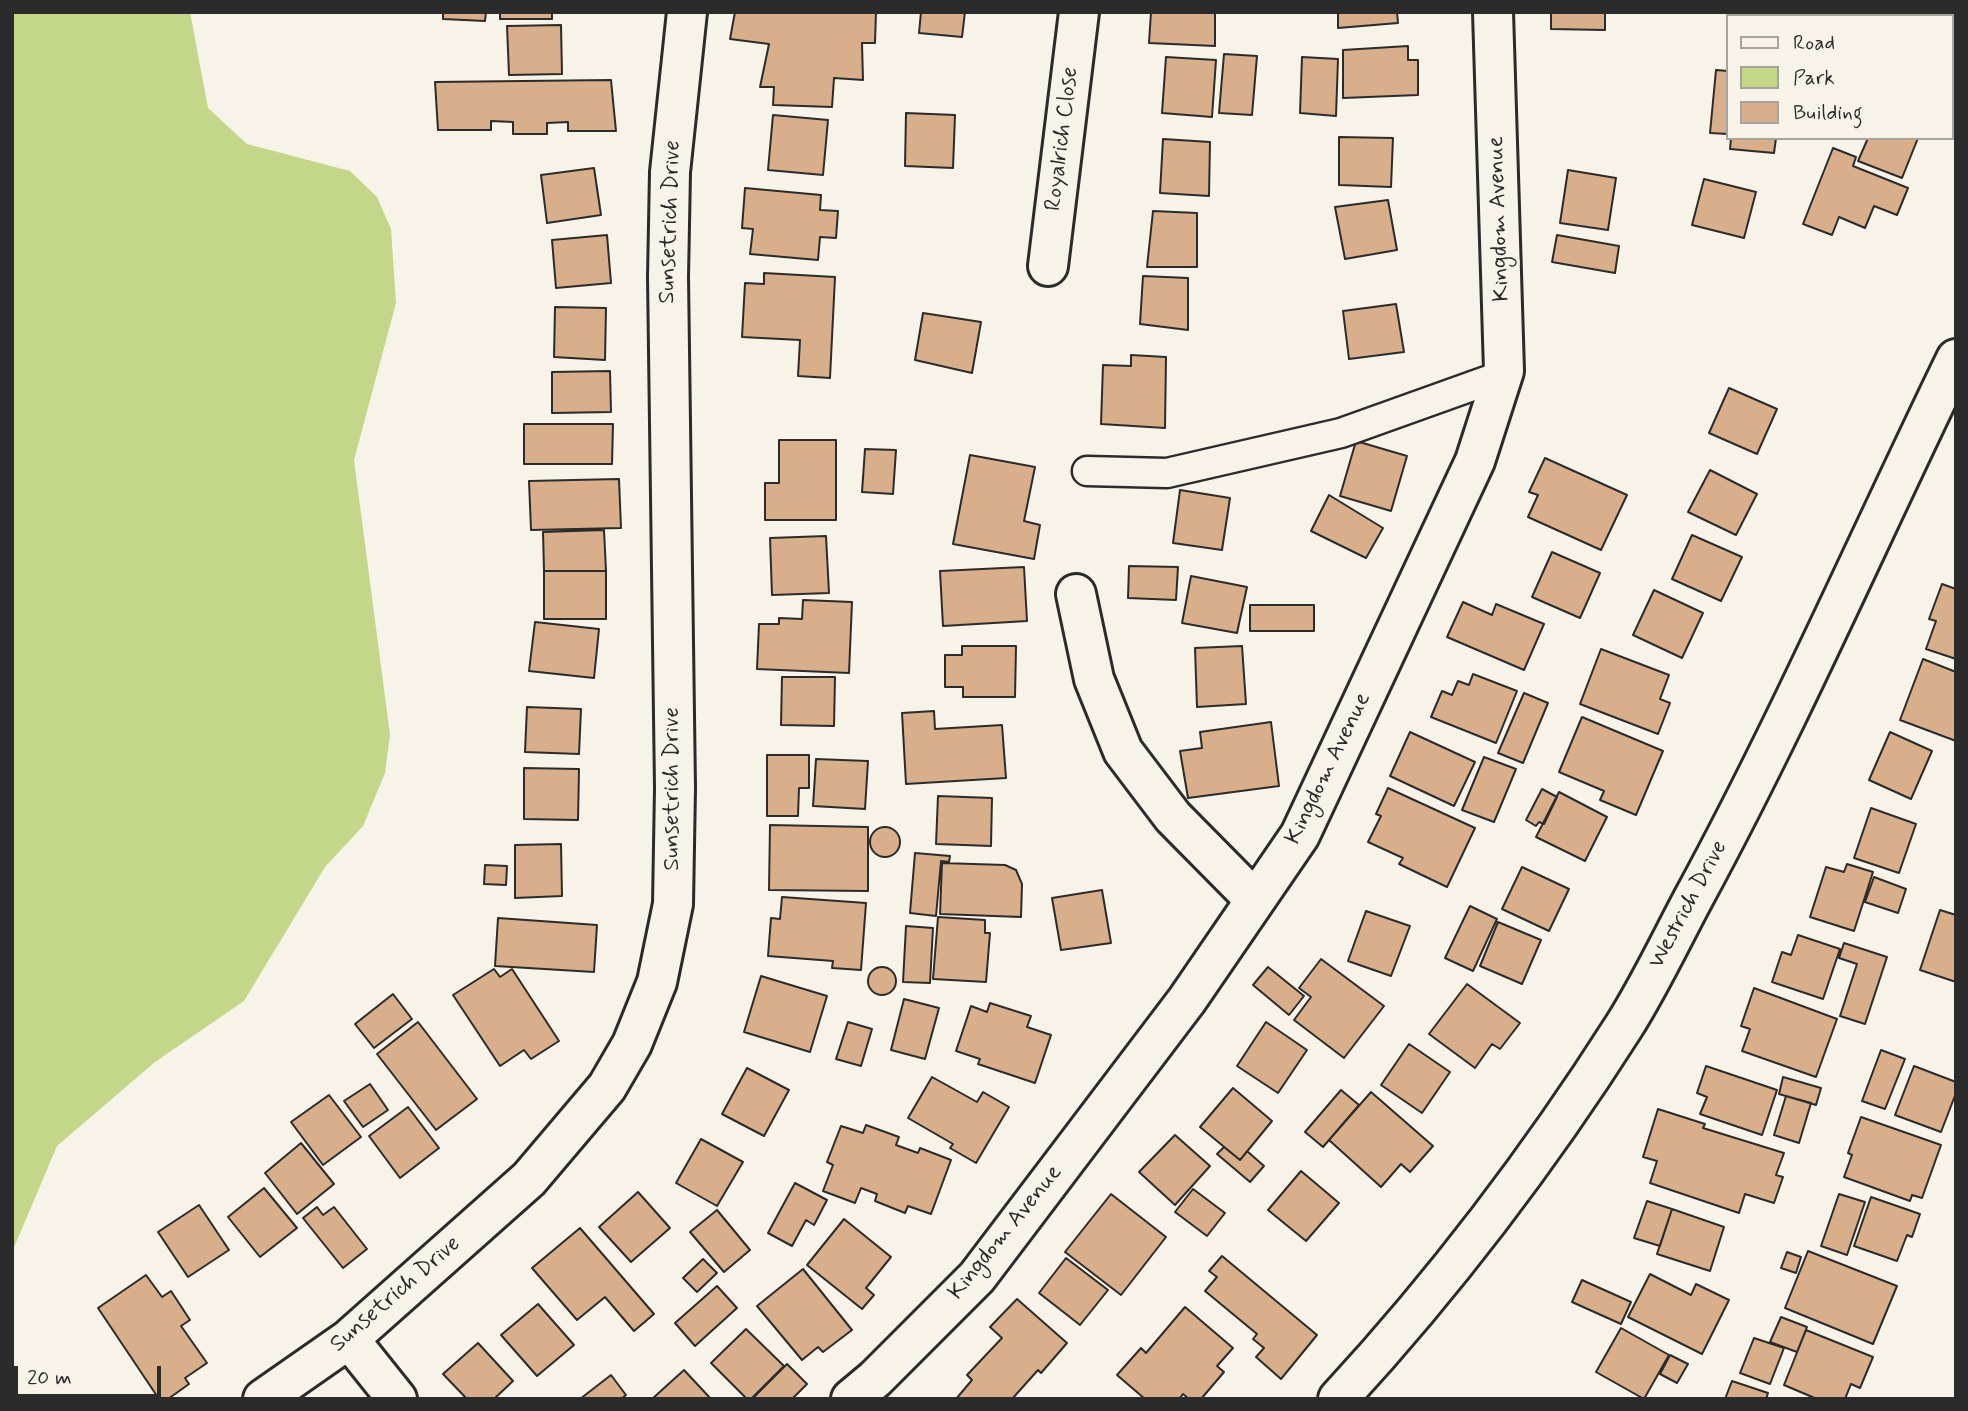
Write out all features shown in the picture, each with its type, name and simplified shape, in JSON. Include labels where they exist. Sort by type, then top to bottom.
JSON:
[{"type":"street","name":"Sunsetrich Drive","points":[[263,1399],[349,1339],[530,1179],[607,1087],[632,1044],[657,982],[673,904],[675,788],[668,277],[670,172],[687,12]]},
{"type":"street","name":"Royalrich Close","points":[[1048,266],[1079,12]]},
{"type":"street","name":"Kingdom Avenue","points":[[851,1399],[875,1379],[977,1277],[1187,1000],[1300,835],[1475,461],[1503,374],[1504,326],[1493,12]]},
{"type":"street","name":"Westrich Drive","points":[[1338,1399],[1435,1288],[1514,1186],[1625,1024],[1734,822],[1956,359]]},
{"type":"street","points":[[1076,594],[1094,679],[1124,751],[1173,817],[1254,899]]},
{"type":"street","points":[[349,1339],[397,1399]]},
{"type":"lane","points":[[1087,471],[1167,472],[1341,433],[1503,374]]},
{"type":"green space","points":[[12,12],[190,12],[208,108],[247,144],[350,171],[377,197],[391,229],[396,303],[354,460],[390,735],[385,773],[363,826],[325,867],[244,1001],[155,1062],[57,1146],[12,1252]]},
{"type":"building","points":[[443,12],[486,12],[485,21],[443,19]]},
{"type":"building","points":[[500,12],[552,12],[552,19],[500,19]]},
{"type":"building","points":[[735,12],[876,12],[875,43],[862,43],[863,80],[834,78],[832,107],[773,105],[774,87],[760,87],[769,44],[730,39]]},
{"type":"building","points":[[921,12],[965,12],[962,37],[919,33]]},
{"type":"building","points":[[1151,12],[1215,12],[1215,46],[1149,43]]},
{"type":"building","points":[[1338,12],[1397,12],[1398,23],[1338,28]]},
{"type":"building","points":[[1551,12],[1605,12],[1605,30],[1551,29]]},
{"type":"building","points":[[1787,12],[1840,12],[1840,14]]},
{"type":"building","points":[[1956,12],[1956,70],[1954,14],[1921,14]]},
{"type":"building","points":[[561,25],[562,74],[509,75],[507,26]]},
{"type":"building","points":[[1408,46],[1408,60],[1418,60],[1418,95],[1343,98],[1343,50]]},
{"type":"building","points":[[1224,54],[1257,56],[1252,115],[1219,113]]},
{"type":"building","points":[[1166,57],[1216,60],[1212,117],[1162,113]]},
{"type":"building","points":[[1302,57],[1338,59],[1336,116],[1300,113]]},
{"type":"building","points":[[1716,70],[1727,71],[1727,134],[1710,133]]},
{"type":"building","points":[[611,80],[616,131],[568,131],[568,122],[547,123],[547,134],[513,134],[513,122],[491,121],[491,130],[438,130],[435,82]]},
{"type":"building","points":[[906,113],[955,115],[953,168],[905,166]]},
{"type":"building","points":[[773,115],[828,120],[823,175],[768,170]]},
{"type":"building","points":[[1339,137],[1393,138],[1391,187],[1339,185]]},
{"type":"building","points":[[1163,139],[1210,142],[1209,196],[1160,193]]},
{"type":"building","points":[[1731,140],[1776,140],[1774,153],[1730,149]]},
{"type":"building","points":[[1867,140],[1917,140],[1902,178],[1858,161]]},
{"type":"building","points":[[1833,148],[1856,157],[1853,166],[1908,188],[1897,215],[1874,206],[1865,228],[1839,217],[1832,235],[1803,224]]},
{"type":"building","points":[[594,168],[601,215],[547,223],[541,175]]},
{"type":"building","points":[[1568,170],[1616,178],[1608,230],[1560,223]]},
{"type":"building","points":[[1704,179],[1756,192],[1744,238],[1692,225]]},
{"type":"building","points":[[745,188],[821,195],[820,210],[838,211],[836,238],[820,237],[818,260],[750,254],[753,229],[742,228]]},
{"type":"building","points":[[1388,200],[1397,250],[1345,259],[1335,207]]},
{"type":"building","points":[[1153,211],[1197,213],[1197,267],[1147,267]]},
{"type":"building","points":[[607,235],[611,283],[556,288],[552,240]]},
{"type":"building","points":[[1557,235],[1619,246],[1615,273],[1552,262]]},
{"type":"building","points":[[764,273],[835,277],[830,378],[798,376],[800,340],[742,337],[745,283],[764,284]]},
{"type":"building","points":[[1143,276],[1188,278],[1188,330],[1140,324]]},
{"type":"building","points":[[1396,304],[1404,352],[1349,359],[1343,311]]},
{"type":"building","points":[[555,307],[606,308],[605,360],[554,357]]},
{"type":"building","points":[[923,313],[981,322],[972,373],[915,360]]},
{"type":"building","points":[[1131,355],[1166,357],[1165,428],[1101,424],[1103,365],[1131,366]]},
{"type":"building","points":[[610,371],[611,412],[552,413],[552,372]]},
{"type":"building","points":[[1729,388],[1777,409],[1757,454],[1709,433]]},
{"type":"building","points":[[524,424],[613,424],[612,464],[524,464]]},
{"type":"building","points":[[779,440],[836,440],[836,520],[765,520],[765,483],[779,483]]},
{"type":"building","points":[[1356,441],[1407,456],[1391,511],[1340,496]]},
{"type":"building","points":[[865,449],[896,450],[893,494],[862,492]]},
{"type":"building","points":[[970,455],[1035,467],[1024,521],[1040,525],[1034,559],[953,544]]},
{"type":"building","points":[[1545,458],[1627,495],[1601,550],[1528,517],[1538,495],[1529,492]]},
{"type":"building","points":[[1710,470],[1757,494],[1736,535],[1688,512]]},
{"type":"building","points":[[619,479],[621,528],[531,530],[529,481]]},
{"type":"building","points":[[1180,490],[1230,498],[1222,550],[1173,543]]},
{"type":"building","points":[[1329,495],[1383,528],[1366,558],[1311,531]]},
{"type":"building","points":[[604,530],[606,571],[544,571],[543,532]]},
{"type":"building","points":[[1692,535],[1742,557],[1721,601],[1672,579]]},
{"type":"building","points":[[826,536],[829,593],[772,595],[770,538]]},
{"type":"building","points":[[1552,552],[1600,573],[1580,618],[1532,597]]},
{"type":"building","points":[[1129,566],[1178,567],[1176,600],[1128,598]]},
{"type":"building","points":[[1024,567],[1027,621],[943,626],[940,571]]},
{"type":"building","points":[[544,571],[606,571],[606,619],[544,619]]},
{"type":"building","points":[[1191,576],[1247,587],[1237,633],[1182,623]]},
{"type":"building","points":[[1942,584],[1956,589],[1956,659],[1926,649],[1936,621],[1929,619]]},
{"type":"building","points":[[1654,590],[1703,613],[1682,658],[1633,635]]},
{"type":"building","points":[[803,600],[852,602],[849,673],[757,669],[759,624],[779,624],[779,618],[802,619]]},
{"type":"building","points":[[1463,602],[1492,615],[1496,604],[1544,624],[1524,670],[1447,637]]},
{"type":"building","points":[[1250,605],[1314,605],[1314,631],[1250,631]]},
{"type":"building","points":[[535,622],[599,629],[594,678],[529,671]]},
{"type":"building","points":[[962,646],[1016,646],[1015,697],[963,697],[963,687],[945,687],[945,655],[962,655]]},
{"type":"building","points":[[1242,646],[1246,704],[1197,707],[1195,648]]},
{"type":"building","points":[[1601,649],[1669,675],[1660,699],[1670,703],[1658,734],[1580,704]]},
{"type":"building","points":[[1923,659],[1956,672],[1956,741],[1900,720]]},
{"type":"building","points":[[1473,674],[1517,691],[1496,743],[1431,717],[1442,691],[1452,695],[1458,681],[1469,685]]},
{"type":"building","points":[[782,677],[835,677],[834,726],[781,725]]},
{"type":"building","points":[[1524,693],[1548,703],[1523,763],[1498,753]]},
{"type":"building","points":[[527,707],[581,709],[579,754],[525,752]]},
{"type":"building","points":[[934,711],[935,729],[1002,725],[1006,778],[906,784],[902,713]]},
{"type":"building","points":[[1582,717],[1663,751],[1636,815],[1600,800],[1604,791],[1559,772]]},
{"type":"building","points":[[1271,722],[1279,786],[1188,798],[1180,751],[1202,748],[1200,732]]},
{"type":"building","points":[[1410,732],[1475,762],[1454,806],[1390,776]]},
{"type":"building","points":[[1890,732],[1932,751],[1911,799],[1869,780]]},
{"type":"building","points":[[767,755],[809,755],[809,788],[799,788],[798,816],[767,816]]},
{"type":"building","points":[[1484,757],[1516,769],[1494,822],[1462,810]]},
{"type":"building","points":[[816,759],[868,761],[865,809],[813,806]]},
{"type":"building","points":[[524,768],[579,769],[578,820],[524,819]]},
{"type":"building","points":[[1388,788],[1475,828],[1447,887],[1399,864],[1403,858],[1368,842],[1381,816],[1376,814]]},
{"type":"building","points":[[1542,789],[1557,797],[1544,824],[1539,822],[1536,826],[1526,820]]},
{"type":"building","points":[[1559,792],[1607,817],[1585,861],[1536,837]]},
{"type":"building","points":[[938,796],[992,798],[991,846],[936,844]]},
{"type":"building","points":[[1871,808],[1916,824],[1899,873],[1854,858]]},
{"type":"building","points":[[770,825],[868,827],[868,891],[769,890]]},
{"type":"building","points":[[885,827],[896,831],[900,842],[896,853],[885,857],[874,853],[870,842],[874,831]]},
{"type":"building","points":[[561,844],[562,896],[515,898],[515,845]]},
{"type":"building","points":[[915,853],[950,856],[949,862],[941,861],[936,916],[910,913]]},
{"type":"building","points":[[942,863],[1005,865],[1016,870],[1022,884],[1021,917],[940,914]]},
{"type":"building","points":[[1847,864],[1873,872],[1854,931],[1810,917],[1826,867],[1844,872]]},
{"type":"building","points":[[485,865],[507,866],[506,885],[484,884]]},
{"type":"building","points":[[1522,867],[1569,889],[1549,931],[1502,909]]},
{"type":"building","points":[[1874,877],[1906,889],[1898,913],[1865,902]]},
{"type":"building","points":[[1102,890],[1111,943],[1061,950],[1052,898]]},
{"type":"building","points":[[782,897],[866,903],[861,970],[832,968],[833,961],[768,956],[771,918],[780,919]]},
{"type":"building","points":[[1470,906],[1497,919],[1473,971],[1445,958]]},
{"type":"building","points":[[1940,910],[1956,915],[1956,982],[1920,970]]},
{"type":"building","points":[[1366,911],[1410,926],[1391,976],[1348,961]]},
{"type":"building","points":[[938,917],[985,920],[985,933],[990,933],[986,982],[933,979]]},
{"type":"building","points":[[498,918],[597,925],[594,972],[495,966]]},
{"type":"building","points":[[1498,922],[1541,940],[1522,984],[1480,966]]},
{"type":"building","points":[[906,926],[933,928],[930,983],[903,982]]},
{"type":"building","points":[[1798,935],[1840,949],[1823,999],[1772,982],[1782,952],[1791,955]]},
{"type":"building","points":[[1844,943],[1887,957],[1865,1024],[1840,1016],[1857,964],[1839,958]]},
{"type":"building","points":[[1321,959],[1384,1006],[1344,1058],[1294,1020],[1311,997],[1299,988]]},
{"type":"building","points":[[882,967],[892,971],[896,981],[892,991],[882,995],[872,991],[868,981],[872,971]]},
{"type":"building","points":[[1268,967],[1304,996],[1289,1015],[1253,985]]},
{"type":"building","points":[[494,969],[500,977],[512,969],[559,1041],[531,1059],[524,1050],[500,1066],[453,995]]},
{"type":"building","points":[[761,976],[827,996],[810,1052],[744,1032]]},
{"type":"building","points":[[1467,984],[1520,1023],[1500,1049],[1492,1044],[1475,1068],[1429,1034]]},
{"type":"building","points":[[1754,988],[1837,1019],[1816,1077],[1742,1051],[1750,1029],[1741,1026]]},
{"type":"building","points":[[393,994],[412,1019],[374,1048],[355,1024]]},
{"type":"building","points":[[904,999],[939,1008],[925,1059],[891,1050]]},
{"type":"building","points":[[990,1003],[1031,1016],[1027,1027],[1051,1035],[1035,1083],[978,1064],[980,1059],[956,1051],[971,1006],[987,1012]]},
{"type":"building","points":[[418,1022],[477,1099],[436,1130],[377,1054]]},
{"type":"building","points":[[848,1022],[872,1029],[861,1066],[836,1059]]},
{"type":"building","points":[[1266,1022],[1307,1050],[1278,1093],[1237,1066]]},
{"type":"building","points":[[1409,1044],[1450,1072],[1422,1113],[1381,1085]]},
{"type":"building","points":[[1881,1050],[1905,1059],[1885,1109],[1862,1101]]},
{"type":"building","points":[[1706,1066],[1777,1090],[1762,1135],[1700,1114],[1707,1097],[1697,1093]]},
{"type":"building","points":[[1914,1066],[1956,1082],[1956,1093],[1941,1132],[1895,1115]]},
{"type":"building","points":[[747,1068],[789,1090],[764,1136],[722,1114]]},
{"type":"building","points":[[932,1077],[977,1102],[983,1092],[1009,1107],[976,1163],[950,1148],[953,1144],[908,1118]]},
{"type":"building","points":[[1783,1077],[1821,1088],[1816,1105],[1779,1094]]},
{"type":"building","points":[[370,1084],[388,1110],[363,1127],[344,1101]]},
{"type":"building","points":[[1233,1088],[1272,1121],[1240,1160],[1200,1127]]},
{"type":"building","points":[[1341,1090],[1359,1105],[1323,1147],[1305,1132]]},
{"type":"building","points":[[1371,1092],[1433,1146],[1410,1172],[1401,1164],[1381,1187],[1329,1140]]},
{"type":"building","points":[[329,1095],[361,1137],[323,1165],[291,1122]]},
{"type":"building","points":[[1786,1096],[1811,1103],[1799,1143],[1774,1135]]},
{"type":"building","points":[[408,1107],[439,1148],[400,1178],[369,1136]]},
{"type":"building","points":[[1658,1109],[1705,1124],[1703,1128],[1784,1153],[1776,1175],[1783,1177],[1774,1203],[1745,1194],[1739,1213],[1650,1183],[1657,1161],[1643,1157]]},
{"type":"building","points":[[1861,1117],[1941,1145],[1922,1198],[1912,1195],[1910,1201],[1844,1177],[1852,1155],[1848,1153]]},
{"type":"building","points":[[866,1125],[899,1137],[896,1145],[918,1153],[920,1148],[951,1160],[931,1214],[908,1206],[905,1213],[875,1201],[877,1194],[861,1188],[855,1203],[823,1191],[833,1165],[827,1162],[841,1126],[863,1133]]},
{"type":"building","points":[[1175,1135],[1210,1166],[1175,1205],[1139,1172]]},
{"type":"building","points":[[701,1139],[743,1162],[717,1206],[676,1183]]},
{"type":"building","points":[[301,1143],[334,1184],[297,1214],[265,1173]]},
{"type":"building","points":[[1224,1147],[1240,1160],[1247,1151],[1264,1166],[1250,1182],[1217,1154]]},
{"type":"building","points":[[1301,1171],[1339,1203],[1306,1241],[1268,1210]]},
{"type":"building","points":[[795,1183],[827,1200],[814,1225],[806,1220],[792,1246],[768,1233]]},
{"type":"building","points":[[264,1188],[297,1228],[260,1257],[228,1217]]},
{"type":"building","points":[[1193,1189],[1225,1213],[1207,1236],[1175,1212]]},
{"type":"building","points":[[638,1192],[670,1228],[631,1262],[599,1227]]},
{"type":"building","points":[[1111,1194],[1166,1237],[1121,1295],[1065,1252]]},
{"type":"building","points":[[1839,1194],[1865,1202],[1847,1255],[1821,1246]]},
{"type":"building","points":[[1871,1197],[1920,1214],[1912,1237],[1907,1235],[1897,1261],[1854,1246]]},
{"type":"building","points":[[1647,1201],[1672,1209],[1660,1246],[1634,1238]]},
{"type":"building","points":[[199,1205],[229,1250],[188,1277],[158,1232]]},
{"type":"building","points":[[317,1207],[323,1215],[334,1207],[367,1249],[343,1268],[303,1218]]},
{"type":"building","points":[[1672,1209],[1724,1227],[1710,1271],[1657,1254]]},
{"type":"building","points":[[717,1210],[750,1250],[724,1272],[690,1232]]},
{"type":"building","points":[[844,1219],[891,1257],[866,1288],[874,1295],[862,1309],[807,1265]]},
{"type":"building","points":[[580,1228],[654,1314],[634,1331],[605,1297],[577,1320],[532,1268]]},
{"type":"building","points":[[1808,1251],[1897,1286],[1873,1344],[1785,1308]]},
{"type":"building","points":[[1787,1252],[1801,1257],[1796,1273],[1781,1268]]},
{"type":"building","points":[[1222,1256],[1317,1335],[1281,1379],[1256,1357],[1264,1348],[1253,1339],[1257,1334],[1205,1291],[1217,1277],[1209,1271]]},
{"type":"building","points":[[1066,1258],[1108,1290],[1080,1325],[1039,1293]]},
{"type":"building","points":[[703,1259],[717,1273],[697,1292],[683,1278]]},
{"type":"building","points":[[803,1269],[852,1330],[823,1352],[818,1347],[802,1360],[757,1306]]},
{"type":"building","points":[[1650,1274],[1691,1295],[1696,1284],[1729,1300],[1702,1354],[1628,1317]]},
{"type":"building","points":[[146,1275],[162,1297],[171,1291],[190,1320],[181,1326],[207,1363],[185,1378],[189,1384],[168,1399],[159,1399],[98,1308]]},
{"type":"building","points":[[1582,1280],[1631,1302],[1621,1324],[1572,1302]]},
{"type":"building","points":[[717,1286],[737,1308],[695,1346],[675,1323]]},
{"type":"building","points":[[1017,1299],[1067,1343],[1041,1373],[1038,1370],[1012,1399],[956,1399],[972,1380],[967,1375],[1002,1338],[990,1327]]},
{"type":"building","points":[[538,1304],[574,1345],[537,1376],[501,1335]]},
{"type":"building","points":[[1185,1307],[1233,1348],[1217,1366],[1224,1372],[1201,1399],[1189,1399],[1183,1394],[1179,1399],[1145,1399],[1117,1375],[1141,1348],[1146,1353]]},
{"type":"building","points":[[1781,1317],[1807,1327],[1797,1352],[1770,1342]]},
{"type":"building","points":[[1621,1328],[1669,1355],[1644,1399],[1596,1372]]},
{"type":"building","points":[[746,1329],[784,1366],[751,1399],[747,1399],[711,1363]]},
{"type":"building","points":[[1806,1330],[1873,1357],[1860,1388],[1851,1384],[1845,1399],[1817,1399],[1784,1385]]},
{"type":"building","points":[[1754,1338],[1784,1348],[1770,1384],[1740,1373]]},
{"type":"building","points":[[478,1343],[513,1381],[494,1399],[467,1399],[443,1374]]},
{"type":"building","points":[[1670,1355],[1688,1364],[1677,1383],[1660,1374]]},
{"type":"building","points":[[787,1364],[807,1384],[792,1399],[752,1399]]},
{"type":"building","points":[[684,1370],[711,1399],[652,1399]]},
{"type":"building","points":[[611,1375],[626,1395],[621,1399],[580,1399]]},
{"type":"building","points":[[1732,1381],[1768,1393],[1766,1399],[1725,1399]]}]
